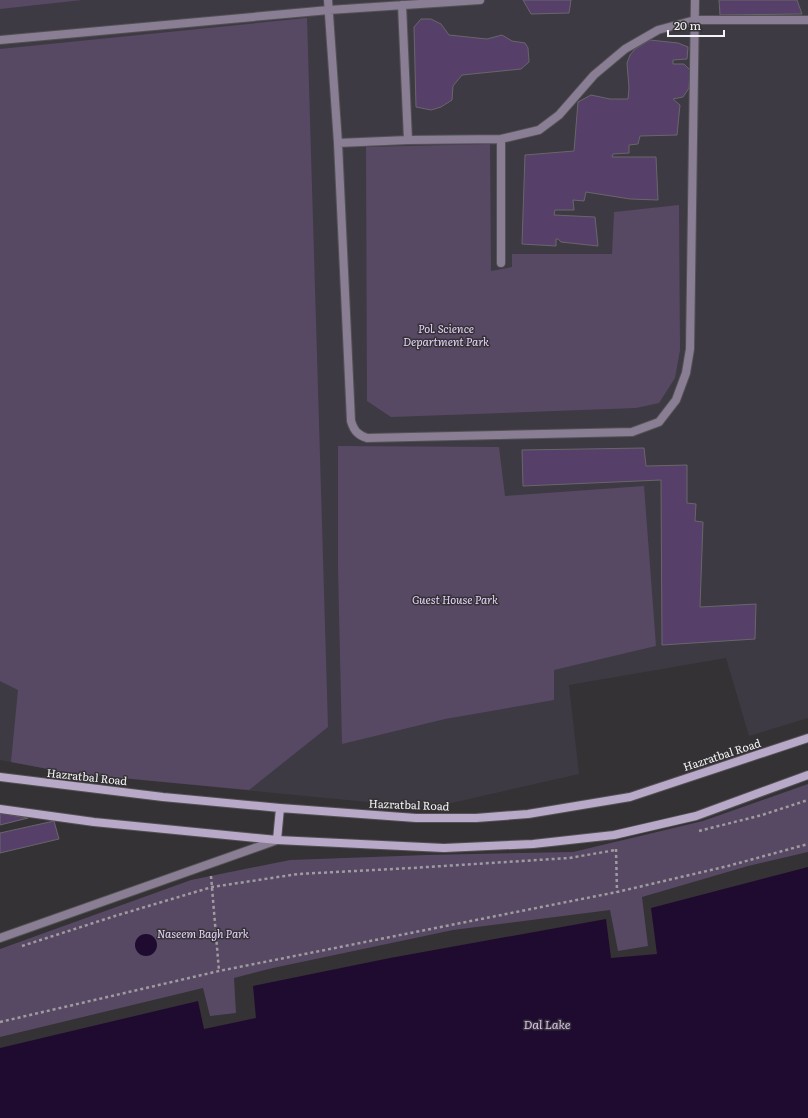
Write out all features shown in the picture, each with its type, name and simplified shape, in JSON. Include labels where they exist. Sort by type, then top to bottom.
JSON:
[{"type":"main road","name":"Hazratbal Road","points":[[0,778],[163,797],[280,808],[416,818],[476,818],[528,814],[630,797],[808,738]]},
{"type":"main road","points":[[0,809],[94,822],[277,840],[444,848],[533,844],[614,835],[696,816],[808,776]]},
{"type":"main road","points":[[277,840],[280,808]]},
{"type":"street","points":[[328,0],[338,143],[351,421],[353,429],[360,435],[367,438],[632,432],[659,422],[676,400],[686,374],[690,350],[695,0]]},
{"type":"street","points":[[0,40],[329,10],[480,0]]},
{"type":"street","points":[[402,5],[408,140]]},
{"type":"street","points":[[338,143],[408,140],[501,139],[539,130],[559,115],[594,75],[625,49],[658,30],[695,20],[808,20]]},
{"type":"street","points":[[501,139],[501,263]]},
{"type":"street","points":[[0,938],[277,840]]},
{"type":"path","points":[[692,832],[762,814],[808,800]]},
{"type":"path","points":[[614,835],[616,850],[617,892]]},
{"type":"path","points":[[0,1022],[219,971],[617,892],[728,866],[808,844]]},
{"type":"path","points":[[22,946],[212,887],[298,874],[562,859],[624,848]]},
{"type":"path","points":[[210,864],[219,971]]},
{"type":"shaded area","points":[[0,0],[808,0],[808,718],[749,736],[726,658],[569,685],[579,774],[429,808],[69,773],[0,760]]},
{"type":"green space","points":[[0,0],[82,0],[0,9]]},
{"type":"green space","points":[[307,18],[328,727],[249,790],[69,773],[11,762],[18,690],[0,681],[0,49]]},
{"type":"green space","name":"Pol. Science Department Park","points":[[490,144],[491,271],[512,267],[512,254],[612,254],[614,212],[679,205],[680,350],[675,378],[659,403],[636,408],[391,417],[367,401],[366,147]]},
{"type":"green space","name":"Guest House Park","points":[[338,446],[499,447],[505,496],[644,486],[656,646],[554,670],[554,700],[445,719],[342,744],[338,567]]},
{"type":"green space","name":"Naseem Bagh Park","points":[[808,784],[808,852],[748,866],[642,897],[648,946],[618,951],[610,910],[453,930],[273,968],[234,978],[236,1013],[210,1016],[203,988],[0,1037],[0,949],[191,880],[290,860],[573,852],[703,821]]},
{"type":"water","name":"Dal Lake","points":[[808,867],[808,1118],[0,1118],[0,1048],[198,1001],[204,1029],[256,1018],[253,986],[390,958],[606,919],[611,958],[657,954],[651,908]]},
{"type":"water","points":[[146,934],[154,937],[157,945],[154,953],[146,956],[138,953],[135,945],[138,937]]},
{"type":"building","points":[[523,0],[571,0],[569,13],[531,14]]},
{"type":"building","points":[[719,0],[797,0],[802,14],[720,15]]},
{"type":"building","points":[[421,19],[431,19],[441,24],[449,35],[487,39],[502,35],[512,41],[525,43],[528,48],[529,62],[521,69],[462,75],[453,86],[452,100],[441,107],[431,110],[416,107],[414,27]]},
{"type":"building","points":[[650,40],[678,43],[688,47],[687,59],[673,60],[673,64],[684,64],[690,70],[689,88],[683,97],[673,99],[680,105],[677,135],[640,136],[638,144],[629,145],[629,153],[613,154],[612,157],[656,157],[658,200],[630,199],[586,192],[584,201],[573,200],[574,210],[555,210],[554,215],[595,217],[598,246],[561,242],[558,239],[556,239],[556,246],[522,244],[525,155],[574,151],[578,102],[591,95],[610,99],[628,99],[629,88],[627,63],[630,55],[635,49]]},
{"type":"building","points":[[644,448],[646,466],[687,465],[687,503],[696,504],[695,521],[703,522],[700,607],[756,604],[755,639],[662,645],[661,480],[523,486],[522,450]]},
{"type":"building","points":[[0,813],[28,818],[0,825]]},
{"type":"building","points":[[54,821],[59,839],[0,853],[0,833]]}]
